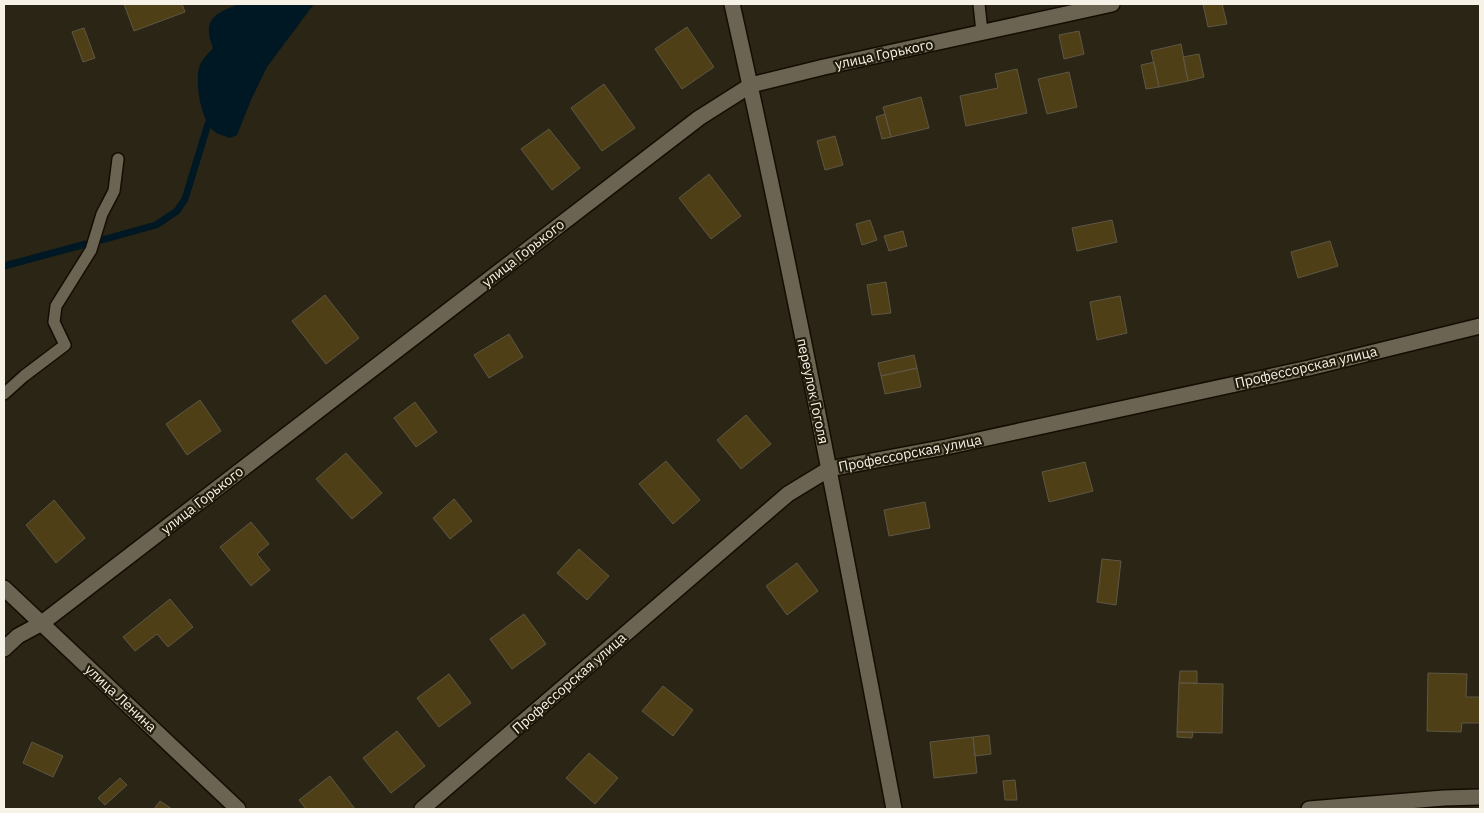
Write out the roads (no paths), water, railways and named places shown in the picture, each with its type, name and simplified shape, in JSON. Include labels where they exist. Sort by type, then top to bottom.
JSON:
[{"type":"street","name":"переулок Гоголя","points":[[732,4],[829,468],[894,809]]},
{"type":"street","name":"улица Горького","points":[[4,649],[18,636],[42,623],[699,118],[750,85],[1112,4]]},
{"type":"street","name":"Профессорская улица","points":[[422,809],[788,494],[829,468],[975,441],[1309,368],[1480,326]]},
{"type":"street","name":"улица Ленина","points":[[4,588],[238,809]]},
{"type":"street","points":[[1309,809],[1444,798],[1480,797]]},
{"type":"lane","points":[[979,4],[982,32]]},
{"type":"lane","points":[[4,394],[24,376],[65,345],[54,322],[56,306],[91,250],[102,214],[114,191],[118,160]]},
{"type":"water","points":[[239,4],[314,4],[267,67],[237,135],[230,138],[215,132],[206,120],[200,102],[198,75],[201,62],[213,48],[209,30],[212,19],[223,11]]},
{"type":"waterway","points":[[102,240],[156,225],[177,211],[185,199],[208,124],[212,117]]},
{"type":"waterway","points":[[4,266],[86,244]]}]
